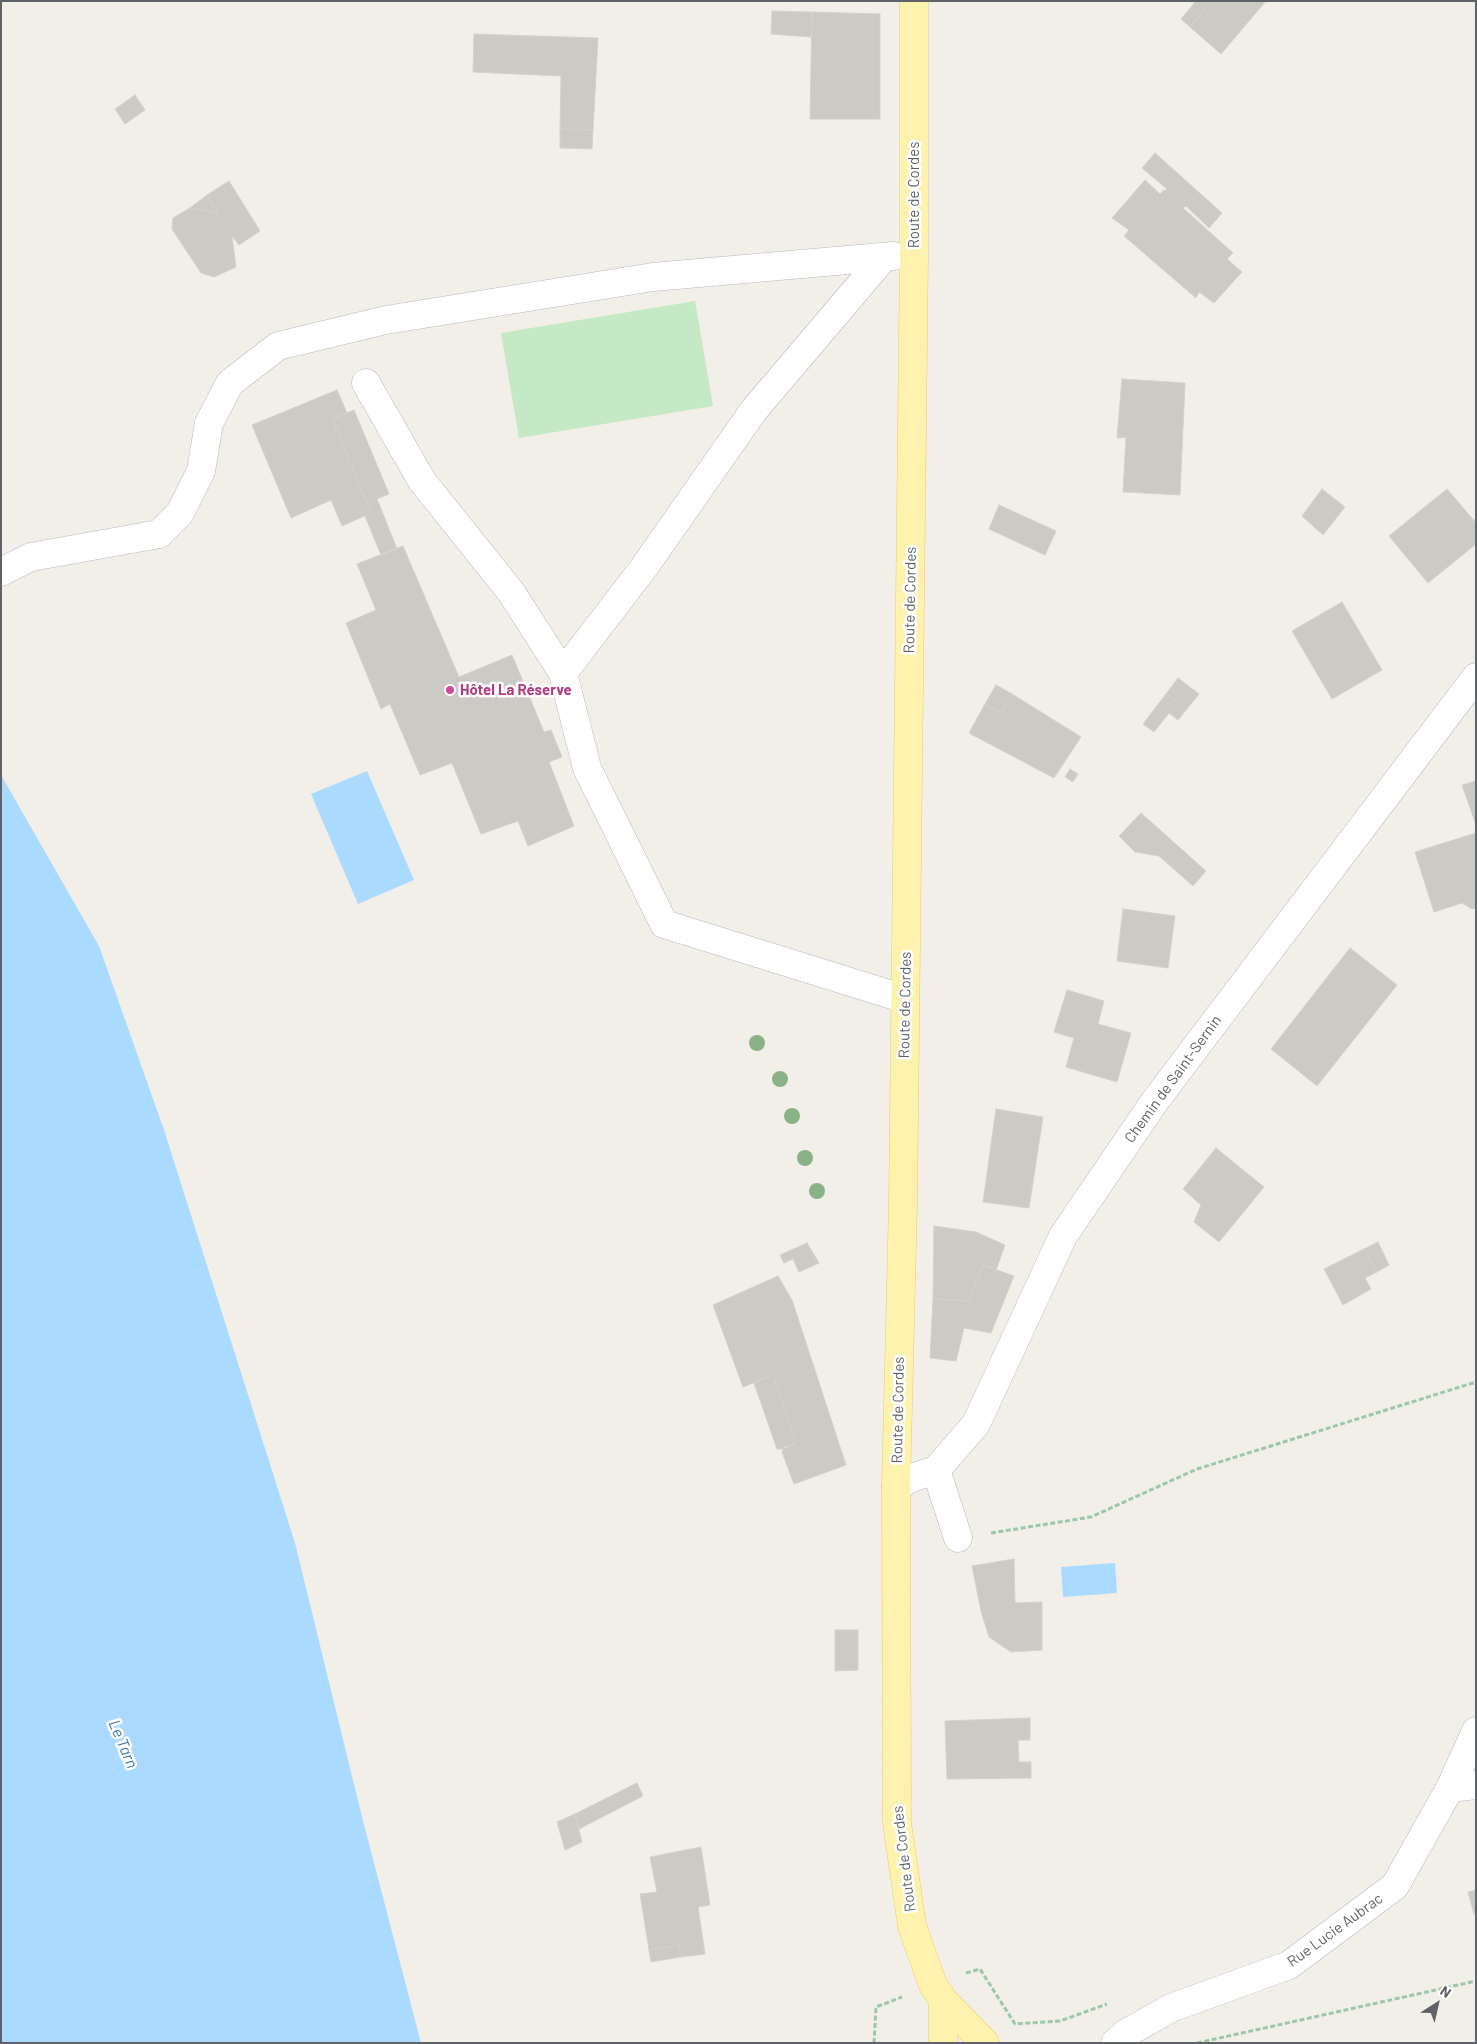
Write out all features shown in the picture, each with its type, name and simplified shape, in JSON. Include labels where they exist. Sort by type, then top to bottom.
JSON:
[{"type":"main road","name":"Route de Cordes","points":[[914,1],[914,255],[906,999],[896,1486],[897,1823],[912,1926],[932,1985],[943,2000],[985,2043]]},
{"type":"main road","points":[[943,2000],[943,2043]]},
{"type":"street","points":[[1,572],[32,557],[159,534],[180,513],[201,471],[209,423],[230,383],[278,346],[386,320],[653,277],[914,255]]},
{"type":"street","points":[[563,673],[645,566],[754,410],[884,257]]},
{"type":"street","points":[[366,383],[422,481],[511,592],[563,673],[587,768],[664,924],[906,999]]},
{"type":"street","name":"Chemin de Saint-Sernin","points":[[936,1470],[976,1424],[1064,1236],[1155,1100],[1476,677]]},
{"type":"street","points":[[896,1486],[914,1477],[936,1470],[958,1538]]},
{"type":"street","name":"Rue Lucie Aubrac","points":[[1115,2043],[1125,2034],[1171,2008],[1289,1965],[1395,1886],[1463,1787],[1476,1731]]},
{"type":"path","points":[[958,1538],[1091,1517],[1197,1469],[1476,1382]]},
{"type":"path","points":[[1197,2043],[1476,1981]]},
{"type":"green space","points":[[695,301],[713,406],[519,438],[501,333]]},
{"type":"water","points":[[367,771],[414,880],[358,904],[311,794]]},
{"type":"water","name":"Le Tarn","points":[[1,775],[99,946],[164,1130],[295,1543],[361,1813],[421,2043],[1,2043]]},
{"type":"water","points":[[1115,1563],[1117,1593],[1063,1597],[1061,1567]]},
{"type":"building","points":[[1196,1],[1211,1],[1190,27],[1181,19]]},
{"type":"building","points":[[1211,1],[1266,1],[1221,54],[1190,27]]},
{"type":"building","points":[[772,11],[812,12],[811,37],[771,34]]},
{"type":"building","points":[[812,12],[880,14],[880,119],[810,119]]},
{"type":"building","points":[[474,34],[598,38],[593,130],[560,129],[561,76],[473,72]]},
{"type":"building","points":[[135,95],[145,110],[125,124],[115,109]]},
{"type":"building","points":[[560,129],[593,130],[592,149],[560,148]]},
{"type":"building","points":[[1155,153],[1222,213],[1209,228],[1186,206],[1183,208],[1233,253],[1227,259],[1242,272],[1214,303],[1199,292],[1196,298],[1124,236],[1129,230],[1112,218],[1145,180],[1160,194],[1167,189],[1142,168]]},
{"type":"building","points":[[229,181],[260,231],[239,245],[232,236],[236,267],[214,277],[201,273],[172,229],[173,218],[190,208],[218,213],[207,195]]},
{"type":"building","points":[[207,195],[218,213],[190,208]]},
{"type":"building","points":[[1122,379],[1185,383],[1180,495],[1123,492],[1126,437],[1117,438]]},
{"type":"building","points":[[337,390],[347,413],[332,419],[371,513],[342,526],[331,500],[291,518],[252,425]]},
{"type":"building","points":[[354,410],[389,494],[377,499],[397,549],[381,555],[365,516],[371,513],[332,419]]},
{"type":"building","points":[[1322,489],[1345,507],[1323,535],[1302,516]]},
{"type":"building","points":[[1447,489],[1476,523],[1476,544],[1428,583],[1389,536]]},
{"type":"building","points":[[999,505],[1056,531],[1045,555],[989,529]]},
{"type":"building","name":"Hôtel La Réserve","points":[[403,546],[459,677],[512,655],[544,732],[551,730],[562,757],[549,762],[574,826],[528,846],[518,821],[481,834],[452,763],[420,775],[390,704],[381,709],[346,623],[376,610],[357,564]]},
{"type":"building","points":[[1342,602],[1382,670],[1332,699],[1292,631]]},
{"type":"building","points":[[1178,678],[1199,694],[1186,710],[1166,694]]},
{"type":"building","points":[[996,685],[1012,694],[1001,713],[985,704]]},
{"type":"building","points":[[1012,694],[1081,737],[1054,778],[969,733],[985,704],[1001,713]]},
{"type":"building","points":[[1166,694],[1186,710],[1178,720],[1169,713],[1154,732],[1143,724]]},
{"type":"building","points":[[1070,769],[1078,774],[1073,782],[1065,777]]},
{"type":"building","points":[[1476,781],[1476,825],[1462,785]]},
{"type":"building","points":[[1141,813],[1206,871],[1193,886],[1159,856],[1135,852],[1119,836]]},
{"type":"building","points":[[1476,833],[1476,908],[1472,909],[1462,903],[1434,912],[1415,852]]},
{"type":"building","points":[[1123,909],[1175,916],[1168,968],[1117,961]]},
{"type":"building","points":[[1350,948],[1397,985],[1317,1086],[1271,1049]]},
{"type":"building","points":[[1067,990],[1104,1001],[1098,1024],[1131,1033],[1117,1082],[1066,1067],[1074,1038],[1054,1032]]},
{"type":"building","points":[[996,1109],[1043,1117],[1029,1208],[983,1202]]},
{"type":"building","points":[[1216,1148],[1264,1187],[1219,1242],[1194,1222],[1201,1205],[1183,1189]]},
{"type":"building","points":[[934,1226],[976,1232],[1005,1245],[996,1270],[983,1265],[969,1301],[933,1299]]},
{"type":"building","points":[[1378,1242],[1389,1265],[1377,1272],[1364,1249]]},
{"type":"building","points":[[807,1243],[819,1263],[799,1272],[793,1259],[784,1263],[780,1255]]},
{"type":"building","points":[[1364,1249],[1377,1272],[1365,1278],[1371,1289],[1343,1305],[1324,1269]]},
{"type":"building","points":[[983,1265],[1014,1276],[991,1333],[964,1328],[956,1361],[930,1358],[933,1299],[969,1301]]},
{"type":"building","points":[[778,1276],[792,1300],[846,1465],[794,1484],[782,1452],[784,1447],[796,1443],[773,1375],[743,1387],[713,1305]]},
{"type":"building","points":[[773,1375],[796,1443],[783,1449],[777,1449],[754,1383]]},
{"type":"building","points":[[1014,1559],[1015,1603],[1042,1602],[1042,1650],[1011,1652],[989,1637],[981,1611],[972,1566]]},
{"type":"building","points":[[835,1630],[858,1630],[858,1670],[835,1671]]},
{"type":"building","points":[[1030,1718],[1030,1740],[1018,1740],[1019,1762],[1031,1762],[1031,1778],[947,1779],[945,1721]]},
{"type":"building","points":[[637,1783],[643,1796],[579,1829],[575,1814]]},
{"type":"building","points":[[575,1814],[582,1842],[565,1850],[557,1822]]},
{"type":"building","points":[[701,1847],[710,1905],[698,1907],[705,1954],[681,1957],[679,1945],[649,1950],[640,1894],[657,1892],[650,1857]]},
{"type":"building","points":[[1476,1890],[1476,1914],[1474,1914],[1468,1892]]},
{"type":"building","points":[[679,1945],[681,1957],[651,1962],[649,1950]]},
{"type":"place","name":"Hôtel La Réserve","points":[[450,690]]}]
